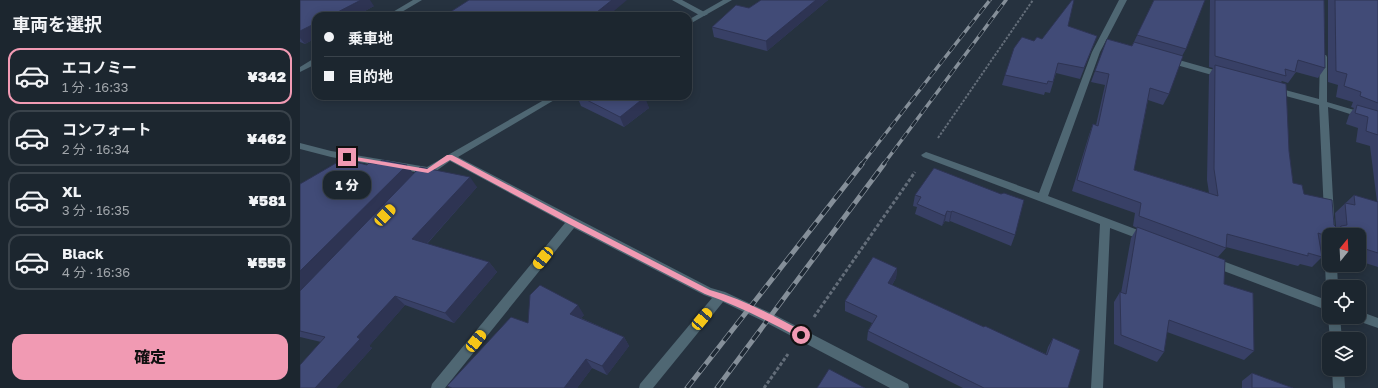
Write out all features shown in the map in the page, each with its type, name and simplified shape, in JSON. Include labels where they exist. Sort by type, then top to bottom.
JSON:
[{"type":"street","points":[[397,12],[418,0]]},
{"type":"street","points":[[676,0],[704,14]]},
{"type":"street","points":[[692,21],[728,0]]},
{"type":"street","points":[[1042,198],[1096,52],[1107,42],[1123,0]]},
{"type":"street","points":[[1323,45],[1323,104],[1330,228]]},
{"type":"street","points":[[1164,59],[1232,78]]},
{"type":"street","points":[[300,70],[312,63]]},
{"type":"street","points":[[1263,87],[1378,120]]},
{"type":"street","points":[[411,188],[428,171],[450,157],[550,100]]},
{"type":"street","points":[[300,146],[331,154],[428,171]]},
{"type":"street","points":[[926,155],[1158,242]]},
{"type":"street","points":[[450,157],[708,292],[721,296],[769,318],[903,388]]},
{"type":"street","points":[[437,388],[572,222]]},
{"type":"street","points":[[1097,388],[1105,222]]},
{"type":"street","points":[[1202,258],[1322,303]]},
{"type":"street","points":[[645,388],[721,296]]},
{"type":"street","points":[[1366,319],[1378,323]]},
{"type":"street","points":[[1338,376],[1339,388]]},
{"type":"path","points":[[764,388],[801,335]]},
{"type":"building","points":[[300,0],[361,0],[338,12],[312,12],[312,25],[300,31]]},
{"type":"building","points":[[469,0],[612,0],[597,12],[450,12]]},
{"type":"building","points":[[761,0],[816,0],[766,41],[712,27],[736,5],[749,8]]},
{"type":"building","points":[[1072,0],[1074,0],[1068,26],[1097,36],[1084,68],[1058,63],[1053,82],[1048,81],[1047,84],[1005,75],[1014,48],[1022,37],[1034,41],[1037,37],[1042,39]]},
{"type":"building","points":[[1154,0],[1205,0],[1186,49],[1137,35]]},
{"type":"building","points":[[1215,0],[1324,0],[1325,68],[1298,60],[1295,72],[1285,69],[1286,76],[1215,56]]},
{"type":"building","points":[[1335,0],[1378,0],[1378,103],[1360,96],[1361,92],[1344,86],[1347,74],[1336,71]]},
{"type":"building","points":[[1107,39],[1132,46],[1134,42],[1183,56],[1169,94],[1150,88],[1134,170],[1218,196],[1214,169],[1215,65],[1286,84],[1289,151],[1293,183],[1302,185],[1304,194],[1332,200],[1334,225],[1337,228],[1322,228],[1322,234],[1318,233],[1322,257],[1308,253],[1308,256],[1227,234],[1226,248],[1139,216],[1141,203],[1077,180],[1093,124],[1098,126],[1109,74],[1095,71]]},
{"type":"building","points":[[587,100],[641,100],[620,117]]},
{"type":"building","points":[[1357,105],[1378,111],[1378,135],[1366,131],[1368,117],[1355,113]]},
{"type":"building","points":[[343,159],[367,165],[369,163],[377,164],[382,160],[407,165],[300,271],[300,184]]},
{"type":"building","points":[[420,167],[470,177],[412,239],[489,262],[445,313],[395,296],[357,337],[360,339],[315,388],[300,388],[300,365],[325,337],[300,331],[300,291]]},
{"type":"building","points":[[934,168],[1001,194],[1004,193],[1024,200],[1015,235],[952,211],[947,211],[945,216],[917,204],[921,197],[915,195]]},
{"type":"building","points":[[1354,195],[1378,202],[1378,253],[1366,249],[1366,228],[1340,228],[1341,226],[1347,225],[1345,203],[1355,205]]},
{"type":"building","points":[[1137,227],[1225,260],[1224,284],[1253,293],[1254,351],[1169,320],[1164,352],[1121,335],[1120,292],[1126,294]]},
{"type":"building","points":[[873,257],[897,268],[888,283],[984,327],[985,326],[1047,355],[1053,338],[1080,350],[1068,388],[984,388],[868,331],[877,316],[845,301]]},
{"type":"building","points":[[540,285],[578,305],[570,314],[624,337],[602,366],[586,359],[564,388],[452,388],[447,386],[511,317],[528,323],[530,295]]},
{"type":"building","points":[[829,369],[865,388],[817,388]]},
{"type":"building","points":[[1252,373],[1293,388],[1252,388]]},
{"type":"railway","points":[[861,165],[990,0]]},
{"type":"railway","points":[[883,165],[1006,0]]},
{"type":"railway","points":[[687,388],[862,164]]},
{"type":"railway","points":[[717,388],[884,164]]},
{"type":"route","points":[[347,157],[428,171],[450,157],[708,292],[721,296],[769,318],[801,335]]}]
